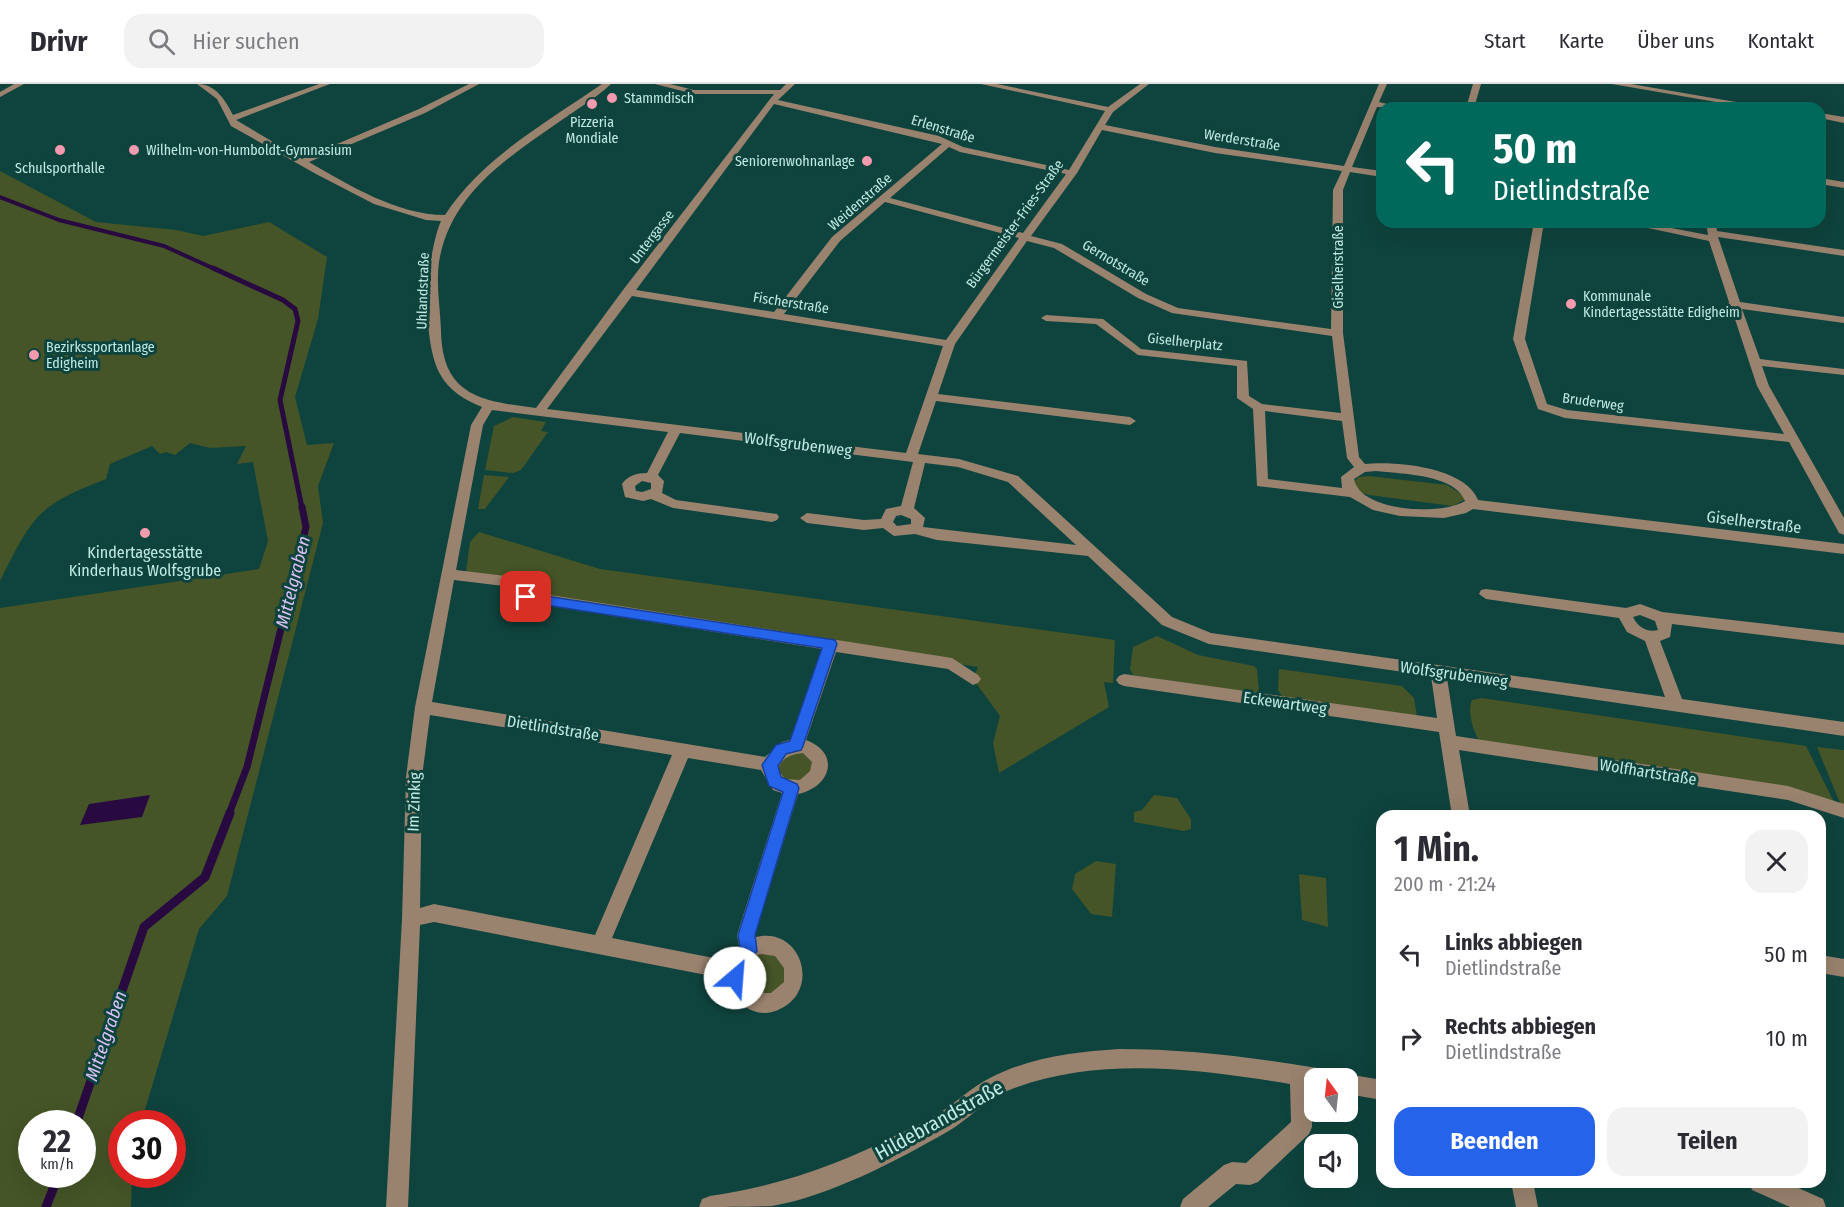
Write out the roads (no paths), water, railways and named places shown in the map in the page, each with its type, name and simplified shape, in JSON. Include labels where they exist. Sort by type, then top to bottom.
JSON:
[{"type":"street","points":[[0,95],[20,84]]},
{"type":"street","points":[[202,84],[220,98],[234,124],[302,162],[377,202],[429,218],[447,218]]},
{"type":"street","points":[[231,119],[326,84]]},
{"type":"street","points":[[302,162],[411,115],[475,84]]},
{"type":"street","name":"Uhlandstraße","points":[[489,406],[473,400],[453,386],[441,368],[435,348],[435,256],[447,218],[482,177],[607,84]]},
{"type":"street","points":[[659,84],[694,92],[781,92]]},
{"type":"street","name":"Untergasse","points":[[540,411],[772,101],[791,84]]},
{"type":"street","points":[[985,84],[1110,110]]},
{"type":"street","name":"Bürgermeister-Fries-Straße","points":[[916,458],[932,396],[949,344],[1023,236],[1072,173],[1110,110],[1145,84]]},
{"type":"street","name":"Giselherstraße","points":[[1358,463],[1337,333],[1338,190],[1383,84]]},
{"type":"street","points":[[1472,102],[1477,84]]},
{"type":"street","points":[[1616,84],[1726,102]]},
{"type":"street","name":"Erlenstraße","points":[[772,101],[936,138],[960,149],[1072,173]]},
{"type":"street","points":[[1826,117],[1844,120]]},
{"type":"street","name":"Werderstraße","points":[[1100,128],[1215,150],[1376,173]]},
{"type":"street","name":"Weidenstraße","points":[[777,316],[836,239],[948,143]]},
{"type":"street","points":[[1826,182],[1844,185]]},
{"type":"street","name":"Gernotstraße","points":[[884,199],[1058,246],[1142,296],[1176,311],[1337,333]]},
{"type":"street","name":"Bruderweg","points":[[1538,228],[1519,339],[1542,406],[1565,414],[1794,439]]},
{"type":"street","points":[[1683,228],[1844,253]]},
{"type":"street","points":[[1712,231],[1733,304],[1763,386],[1844,530]]},
{"type":"street","name":"Fischerstraße","points":[[627,292],[949,344]]},
{"type":"street","points":[[1733,304],[1844,320]]},
{"type":"street","name":"Giselherplatz","points":[[1046,318],[1099,321],[1138,352],[1243,363],[1243,398],[1259,407]]},
{"type":"street","points":[[1754,362],[1844,372]]},
{"type":"street","points":[[932,396],[1130,422]]},
{"type":"street","name":"Wolfsgrubenweg","points":[[489,406],[916,458],[959,464],[1013,479],[1167,621],[1209,638],[1438,673],[1844,729]]},
{"type":"street","name":"Im Zinkig","points":[[397,1207],[411,919],[414,777],[423,707],[477,425],[489,406]]},
{"type":"street","points":[[1349,418],[1259,407],[1262,483],[1350,493]]},
{"type":"street","points":[[651,477],[676,429]]},
{"type":"street","points":[[907,510],[916,458]]},
{"type":"street","points":[[1358,463],[1450,479],[1468,492],[1477,505],[1463,511],[1440,515],[1376,507],[1355,498],[1347,487],[1347,477],[1358,463]]},
{"type":"street","points":[[653,494],[659,484],[651,477],[640,477],[631,481],[627,491],[638,497],[653,494],[673,504],[772,517]]},
{"type":"street","name":"Giselherstraße","points":[[1477,505],[1844,549]]},
{"type":"street","points":[[886,523],[891,512],[907,510],[918,518],[914,529]]},
{"type":"street","points":[[807,518],[864,525],[886,523]]},
{"type":"street","points":[[886,523],[894,531],[905,532],[914,529],[937,535],[1094,552]]},
{"type":"street","points":[[447,574],[517,582],[526,597],[952,664],[973,679]]},
{"type":"street","points":[[1486,594],[1627,614],[1640,609],[1659,617],[1844,639]]},
{"type":"street","points":[[1627,614],[1626,618],[1631,628],[1651,637],[1662,636],[1667,630],[1659,617]]},
{"type":"street","points":[[1651,637],[1676,705]]},
{"type":"street","points":[[796,746],[831,644]]},
{"type":"street","points":[[1438,673],[1460,810]]},
{"type":"street","name":"Eckewartweg","points":[[1124,680],[1447,734]]},
{"type":"street","name":"Dietlindstraße","points":[[423,707],[770,765]]},
{"type":"street","name":"Wolfhartstraße","points":[[1447,734],[1788,793],[1844,811]]},
{"type":"street","points":[[796,746],[811,749],[820,760],[820,766],[814,779],[800,788],[792,788],[774,781],[770,765],[782,749],[796,746]]},
{"type":"street","points":[[600,945],[682,750]]},
{"type":"street","points":[[749,951],[746,935],[792,788]]},
{"type":"street","points":[[411,919],[434,913],[735,971]]},
{"type":"street","points":[[765,945],[781,949],[788,954],[795,969],[790,987],[776,1000],[757,1003],[741,994],[736,987],[735,971],[739,962],[749,951],[765,945]]},
{"type":"street","points":[[1826,965],[1844,968]]},
{"type":"street","name":"Hildebrandstraße","points":[[710,1207],[807,1186],[899,1146],[945,1121],[1002,1083],[1067,1065],[1111,1059],[1169,1058],[1304,1076]]},
{"type":"street","points":[[1358,1086],[1376,1089]]},
{"type":"street","points":[[1191,1207],[1232,1173],[1250,1174],[1302,1127],[1304,1110]]},
{"type":"street","points":[[1523,1188],[1527,1207]]},
{"type":"street","points":[[1773,1188],[1815,1207]]},
{"type":"waterway","name":"Mittelgraben","points":[[0,197],[59,220],[164,246],[217,270]]},
{"type":"waterway","name":"Mittelgraben","points":[[213,268],[283,300],[295,309],[298,321],[280,400],[302,508]]},
{"type":"waterway","name":"Mittelgraben","points":[[229,814],[247,767],[306,527],[302,507]]},
{"type":"waterway","name":"Mittelgraben","points":[[81,1110],[144,927],[205,877],[230,813]]},
{"type":"waterway","name":"Mittelgraben","points":[[46,1207],[53,1188]]},
{"type":"place","name":"Stammdisch","points":[[612,98]]},
{"type":"place","name":"Pizzeria Mondiale","points":[[592,104]]},
{"type":"place","name":"Schulsporthalle","points":[[60,150]]},
{"type":"place","name":"Wilhelm-von-Humboldt-Gymnasium","points":[[134,150]]},
{"type":"place","name":"Seniorenwohnanlage","points":[[867,161]]},
{"type":"place","name":"Kommunale Kindertagesstätte Edigheim","points":[[1571,304]]},
{"type":"place","name":"Bezirkssportanlage Edigheim","points":[[34,355]]},
{"type":"place","name":"Kindertagesstätte Kinderhaus Wolfsgrube","points":[[145,533]]}]
